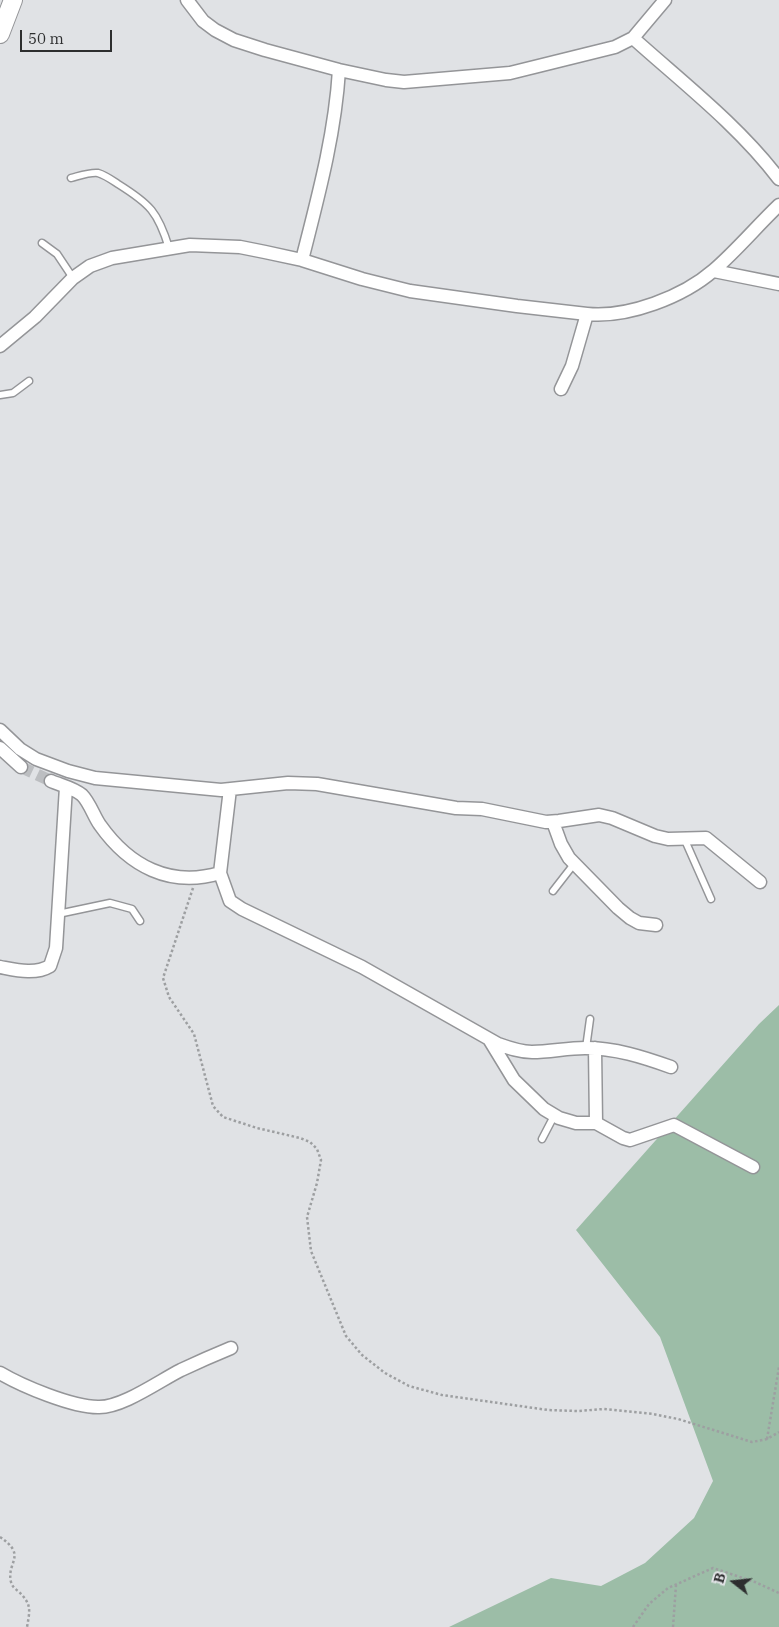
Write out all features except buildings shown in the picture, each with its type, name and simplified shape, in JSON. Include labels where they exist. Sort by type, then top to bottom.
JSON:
[{"type":"main road","points":[[0,34],[13,0]]},
{"type":"street","points":[[187,0],[203,21],[234,40],[339,70],[404,82],[510,73],[608,49],[632,38],[665,0]]},
{"type":"street","points":[[632,38],[737,133],[765,161],[779,179]]},
{"type":"street","points":[[302,260],[328,155],[337,106],[339,70]]},
{"type":"street","points":[[0,346],[35,317],[73,278],[90,266],[112,258],[205,244],[240,247],[302,260],[362,279],[410,291],[596,315],[627,312],[678,294],[714,271],[779,205]]},
{"type":"street","points":[[714,271],[779,284]]},
{"type":"street","points":[[561,389],[572,366],[587,314]]},
{"type":"street","points":[[0,730],[20,749],[36,759],[68,771],[95,778],[230,789],[288,783],[317,784],[431,804],[482,809],[553,822],[599,815],[668,839],[706,838],[760,882]]},
{"type":"street","points":[[0,748],[21,767]]},
{"type":"street","points":[[51,781],[82,796],[100,825],[134,861],[150,870],[170,876],[196,879],[220,874]]},
{"type":"street","points":[[0,967],[42,971],[50,966],[56,948],[66,787]]},
{"type":"street","points":[[230,789],[220,874],[230,901],[242,909],[362,967],[488,1038],[514,1050],[531,1052],[590,1048],[640,1056],[671,1067]]},
{"type":"street","points":[[553,822],[568,858],[630,918],[639,923],[656,925]]},
{"type":"street","points":[[488,1038],[514,1080],[554,1116],[576,1123],[596,1123],[630,1140],[674,1125],[753,1167]]},
{"type":"street","points":[[590,1048],[596,1123]]},
{"type":"street","points":[[0,1373],[32,1389],[67,1401],[98,1408],[119,1404],[182,1370],[231,1348]]},
{"type":"lane","points":[[71,178],[98,173],[135,194],[154,212],[169,248]]},
{"type":"lane","points":[[42,243],[61,258],[73,278]]},
{"type":"lane","points":[[0,395],[13,393],[29,381]]},
{"type":"lane","points":[[684,838],[711,899]]},
{"type":"lane","points":[[554,891],[574,864]]},
{"type":"lane","points":[[58,914],[110,903],[132,909],[140,921]]},
{"type":"lane","points":[[590,1019],[590,1048]]},
{"type":"lane","points":[[542,1139],[554,1116]]},
{"type":"path","points":[[196,879],[163,978],[169,998],[194,1034],[214,1106],[223,1117],[257,1128],[300,1138],[310,1142],[317,1149],[321,1160],[317,1183],[307,1217],[311,1251],[346,1336],[362,1355],[385,1373],[408,1386],[442,1395],[548,1410],[578,1411],[604,1409],[653,1414],[678,1419],[752,1442],[767,1439],[779,1432]]},
{"type":"path","points":[[767,1439],[779,1367]]},
{"type":"path","points":[[0,1537],[13,1548],[15,1555],[10,1581],[27,1599],[30,1610],[27,1627]]},
{"type":"path","points":[[633,1627],[649,1604],[668,1588],[714,1568],[779,1592]]},
{"type":"path","points":[[673,1627],[676,1585]]},
{"type":"green space","points":[[779,1005],[779,1627],[449,1627],[551,1578],[601,1586],[645,1563],[694,1518],[713,1481],[660,1337],[576,1230],[759,1024]]},
{"type":"tunnel","points":[[21,767],[51,781]]}]
